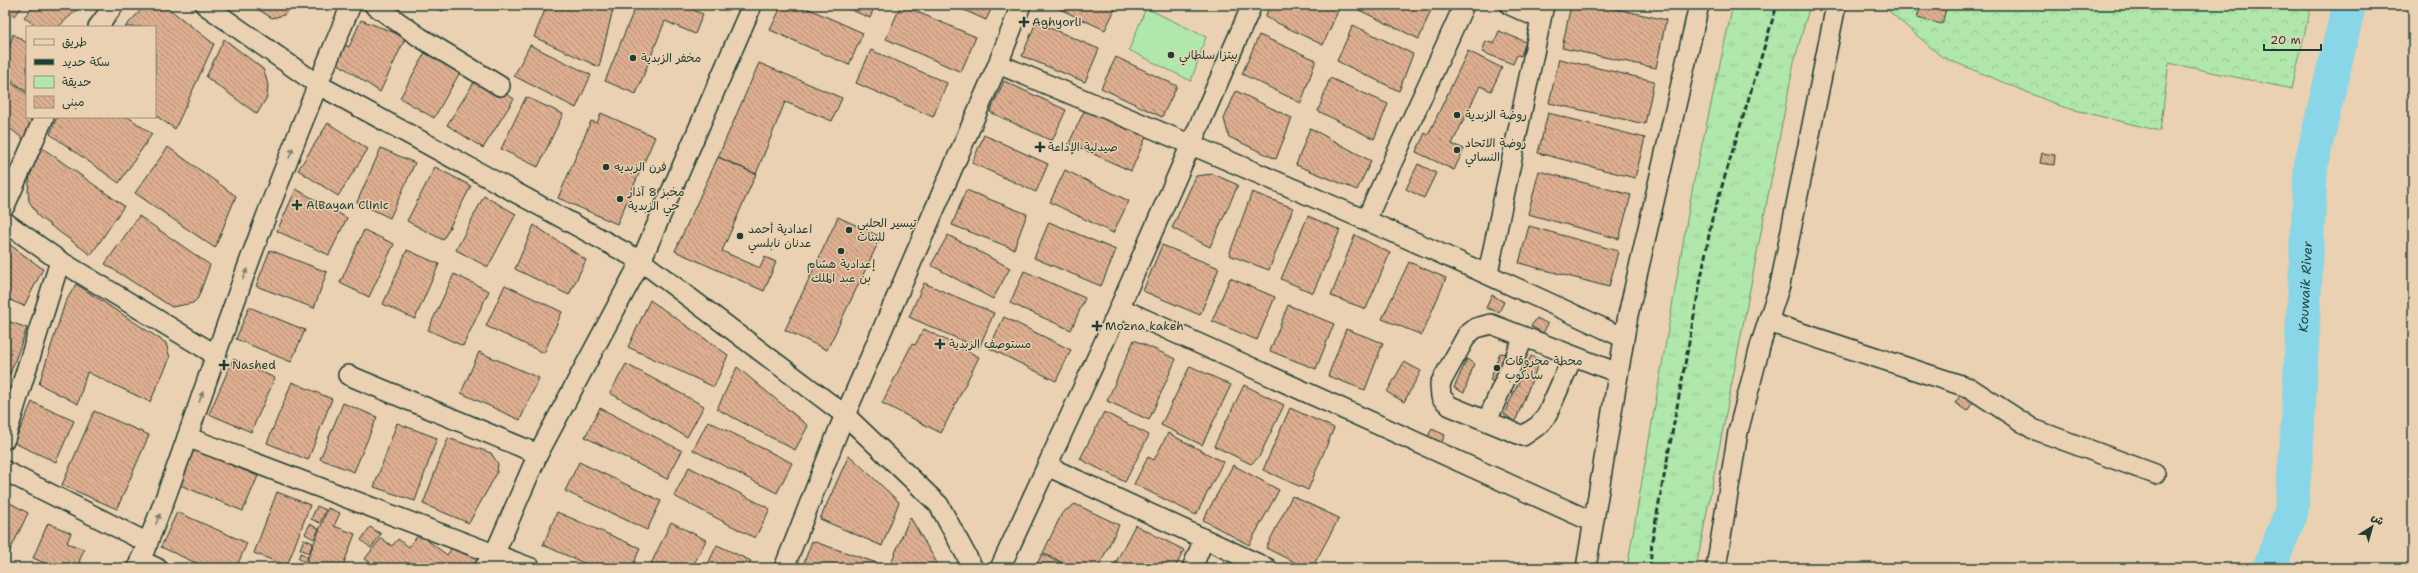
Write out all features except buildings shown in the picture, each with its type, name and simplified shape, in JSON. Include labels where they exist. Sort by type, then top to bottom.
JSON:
[{"type":"street","points":[[99,26],[114,5]]},
{"type":"street","points":[[204,5],[317,84],[641,261],[845,415],[939,505],[973,568]]},
{"type":"street","points":[[157,568],[138,564],[148,543],[317,84],[351,5]]},
{"type":"street","points":[[374,5],[421,38],[500,86]]},
{"type":"street","points":[[489,562],[538,454],[641,261],[752,5]]},
{"type":"street","points":[[784,568],[845,415],[998,64],[1021,5]]},
{"type":"street","points":[[1000,568],[1120,308],[1252,5]]},
{"type":"street","points":[[1366,220],[1464,5]]},
{"type":"street","points":[[1488,273],[1542,12],[1510,5]]},
{"type":"street","points":[[1586,568],[1624,338],[1699,5]]},
{"type":"street","points":[[1716,568],[1738,432],[1768,322],[1780,285],[1836,5]]},
{"type":"street","points":[[998,64],[1191,144],[1488,273],[1624,338]]},
{"type":"street","points":[[5,206],[44,118]]},
{"type":"street","points":[[5,222],[60,261],[216,356]]},
{"type":"street","points":[[5,439],[60,261]]},
{"type":"street","points":[[1120,308],[1593,522]]},
{"type":"street","points":[[1768,322],[1970,388],[2033,429],[2155,474]]},
{"type":"street","points":[[1573,356],[1547,415],[1539,426],[1523,436],[1450,406],[1441,397],[1440,384],[1467,335],[1476,328],[1491,324],[1618,373]]},
{"type":"street","points":[[1487,421],[1524,337]]},
{"type":"street","points":[[348,374],[538,454]]},
{"type":"street","points":[[187,437],[489,562],[531,568]]},
{"type":"street","points":[[1047,466],[1267,568]]},
{"type":"street","points":[[5,471],[148,543]]},
{"type":"street","points":[[1192,568],[1204,539]]},
{"type":"green space","points":[[1733,5],[1810,5],[1794,62],[1696,568],[1627,568],[1693,185]]},
{"type":"green space","points":[[1882,5],[2311,5],[2292,89],[2169,63],[2160,131],[2063,107],[1942,57]]},
{"type":"green space","points":[[1146,8],[1206,37],[1191,81],[1129,50]]},
{"type":"waterway","name":"Kouwaik River","points":[[2269,568],[2291,513],[2297,440],[2311,164],[2349,5]]},
{"type":"railway","points":[[1650,568],[1652,541],[1712,219],[1777,5]]},
{"type":"place","name":"Aghyorli","points":[[1024,22]]},
{"type":"place","name":"بيتزا سلطاني","points":[[1171,55]]},
{"type":"place","name":"مخفر الزبدية","points":[[633,58]]},
{"type":"place","name":"روضة الزبدية","points":[[1457,115]]},
{"type":"place","name":"صيدلية الإذاعة","points":[[1040,147]]},
{"type":"place","name":"روضة الاتحاد النسائي","points":[[1457,150]]},
{"type":"place","name":"فرن الزبديه","points":[[606,167]]},
{"type":"place","name":"مخبز 8 آذار حي الزبدية","points":[[620,199]]},
{"type":"place","name":"AlBayan Clinic","points":[[297,205]]},
{"type":"place","name":"تيسير الحلبي للبنات","points":[[849,230]]},
{"type":"place","name":"اعدادية أحمد عدنان نابلسي","points":[[740,236]]},
{"type":"place","name":"إعدادية هشام بن عبد الملك","points":[[841,251]]},
{"type":"place","name":"Mozna kakeh","points":[[1097,326]]},
{"type":"place","name":"مستوصف الزبدية","points":[[940,344]]},
{"type":"place","name":"Nashed","points":[[224,365]]},
{"type":"place","name":"محطة محروقات سادكوب","points":[[1497,368]]}]
